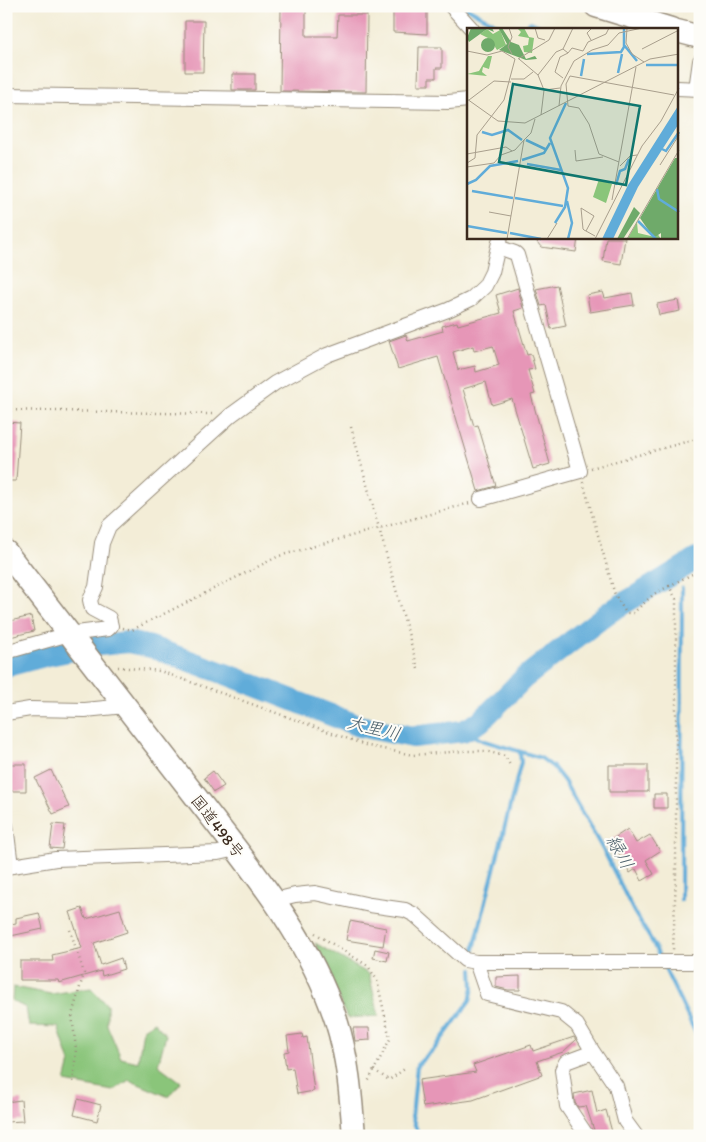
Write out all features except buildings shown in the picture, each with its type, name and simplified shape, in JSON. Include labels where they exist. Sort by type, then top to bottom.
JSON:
[{"type":"highway","points":[[596,6],[668,28]]},
{"type":"highway","points":[[678,30],[700,37]]},
{"type":"highway","name":"国道498号","points":[[6,552],[69,634],[111,673],[125,706],[275,900],[319,979],[336,1020],[346,1061],[352,1102],[354,1136]]},
{"type":"street","points":[[451,6],[471,28]]},
{"type":"street","points":[[678,88],[698,89],[700,61]]},
{"type":"street","points":[[6,95],[449,102],[467,100]]},
{"type":"street","points":[[6,652],[69,634],[108,629],[111,626],[109,618],[92,609],[90,600],[96,587],[102,543],[109,526],[231,415],[275,383],[327,355],[448,310],[471,299],[485,286],[489,279],[499,242],[517,255],[580,472],[481,499]]},
{"type":"street","points":[[6,713],[30,709],[85,710],[125,706]]},
{"type":"street","points":[[6,825],[9,867],[56,860],[218,853],[236,849]]},
{"type":"street","points":[[275,900],[315,893],[370,905],[405,910],[415,915],[471,961],[487,994],[561,1012],[577,1025],[616,1086],[625,1121],[636,1136]]},
{"type":"street","points":[[471,961],[700,962]]},
{"type":"street","points":[[586,1136],[567,1106],[562,1070],[566,1062],[593,1052]]},
{"type":"path","points":[[6,410],[231,415]]},
{"type":"path","points":[[352,426],[418,669]]},
{"type":"path","points":[[700,438],[580,472],[615,595],[626,613],[633,613],[654,594],[700,570]]},
{"type":"path","points":[[111,626],[132,630],[280,556],[481,499]]},
{"type":"path","points":[[669,586],[676,599],[676,876],[672,962]]},
{"type":"path","points":[[111,673],[160,671],[368,746],[413,755],[485,751],[505,756],[510,764]]},
{"type":"path","points":[[310,929],[368,966],[377,980],[390,1039],[362,1094],[352,1102]]},
{"type":"path","points":[[70,930],[84,973],[72,1015],[76,1049],[73,1084]]},
{"type":"path","points":[[374,1070],[389,1080],[406,1068]]},
{"type":"green space","points":[[315,943],[369,974],[379,1016],[347,1018]]},
{"type":"green space","points":[[13,987],[51,994],[91,988],[107,1005],[107,1025],[121,1058],[138,1062],[143,1029],[154,1022],[166,1035],[158,1065],[181,1082],[169,1097],[129,1080],[113,1091],[65,1082],[70,1062],[58,1027],[29,1026],[26,1008],[12,1001]]},
{"type":"waterway","points":[[464,6],[503,28]]},
{"type":"waterway","points":[[522,28],[531,22],[546,28]]},
{"type":"waterway","name":"大里川","points":[[6,666],[99,645],[128,642],[151,647],[231,676],[359,726],[413,737],[463,731],[480,722],[524,678],[608,613],[700,557]]},
{"type":"waterway","points":[[681,900],[682,588]]},
{"type":"waterway","name":"緑川","points":[[463,731],[482,740],[541,758],[553,767],[564,781],[606,855],[660,959]]},
{"type":"waterway","points":[[472,957],[521,762],[520,753]]},
{"type":"waterway","name":"緑川","points":[[663,965],[700,1042]]},
{"type":"waterway","points":[[419,1136],[412,1117],[417,1065],[435,1048],[470,1001],[473,987],[472,969]]}]
